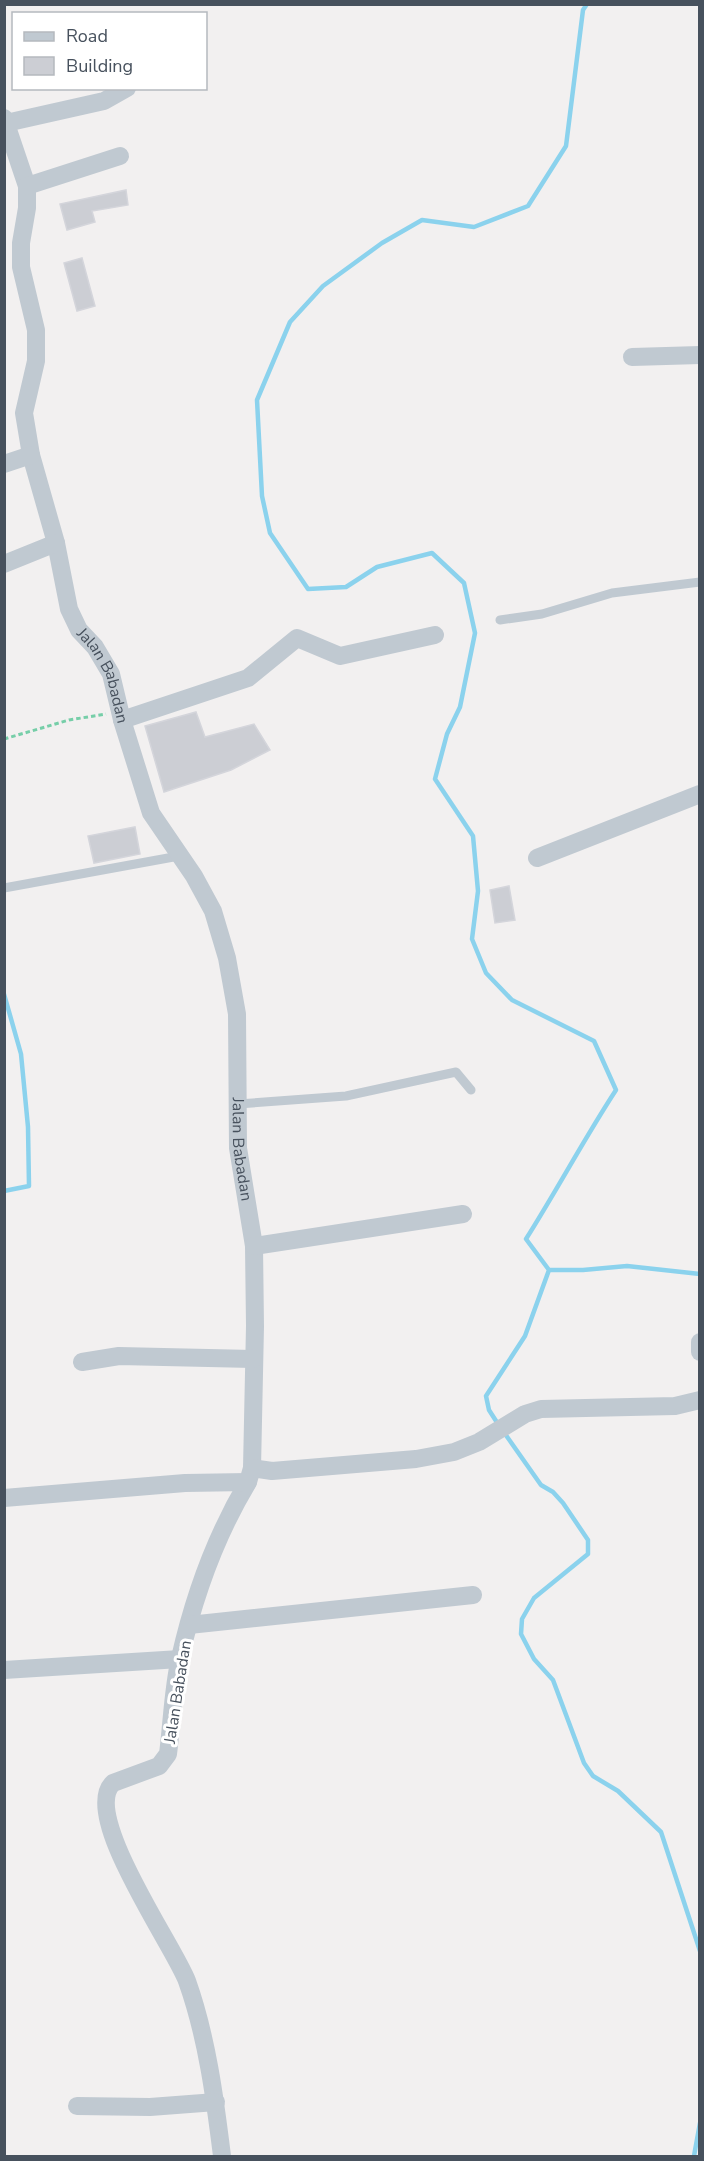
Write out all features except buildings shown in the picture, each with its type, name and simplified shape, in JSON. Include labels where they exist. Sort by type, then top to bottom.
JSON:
[{"type":"street","points":[[5,121],[104,101],[123,90]]},
{"type":"street","name":"Jalan Babadan","points":[[5,121],[27,186],[21,267],[36,330],[36,361],[24,412],[31,455],[56,543],[69,609],[79,630],[95,647],[111,674],[151,813],[213,911],[227,958],[237,1014],[238,1148],[254,1246],[250,1475],[206,1564],[180,1659],[168,1754],[159,1766],[113,1783],[107,1788],[106,1806],[125,1869],[174,1953],[187,1982],[216,2102],[222,2157]]},
{"type":"street","points":[[27,186],[120,156]]},
{"type":"street","points":[[632,357],[699,355]]},
{"type":"street","points":[[4,464],[31,455]]},
{"type":"street","points":[[4,564],[56,543]]},
{"type":"street","points":[[121,715],[248,678],[297,638],[340,656],[435,635]]},
{"type":"street","points":[[537,858],[699,794]]},
{"type":"street","points":[[254,1246],[463,1214]]},
{"type":"street","points":[[699,1342],[699,1352]]},
{"type":"street","points":[[82,1362],[119,1356],[253,1359]]},
{"type":"street","points":[[4,1498],[185,1483],[272,1470],[416,1459],[454,1452],[479,1442],[525,1414],[542,1409],[675,1406],[699,1400]]},
{"type":"street","points":[[189,1625],[473,1595]]},
{"type":"street","points":[[4,1670],[180,1659]]},
{"type":"street","points":[[77,2106],[150,2107],[216,2102]]},
{"type":"lane","points":[[500,620],[542,614],[612,593],[699,582]]},
{"type":"lane","points":[[4,888],[180,856]]},
{"type":"lane","points":[[238,1104],[346,1096],[456,1072],[471,1090]]},
{"type":"path","points":[[4,739],[69,720],[121,715]]},
{"type":"waterway","points":[[587,4],[583,10],[566,146],[528,206],[474,227],[422,220],[382,243],[323,286],[290,322],[257,400],[262,496],[270,533],[308,589],[346,587],[377,567],[432,553],[464,583],[475,633],[460,707],[447,734],[435,779],[473,836],[478,891],[472,939],[486,973],[512,1000],[594,1041],[616,1090],[526,1239],[549,1270],[627,1266],[700,1274]]},
{"type":"waterway","points":[[4,994],[21,1054],[28,1127],[29,1186],[4,1191]]},
{"type":"waterway","points":[[498,1424],[489,1410],[486,1396],[525,1336],[549,1270]]},
{"type":"waterway","points":[[503,1431],[541,1485],[553,1492],[563,1503],[588,1540],[588,1554],[534,1598],[522,1619],[521,1634],[534,1659],[553,1680],[584,1763],[593,1776],[618,1791],[661,1832],[700,1951]]},
{"type":"waterway","points":[[694,2156],[700,2123]]}]
